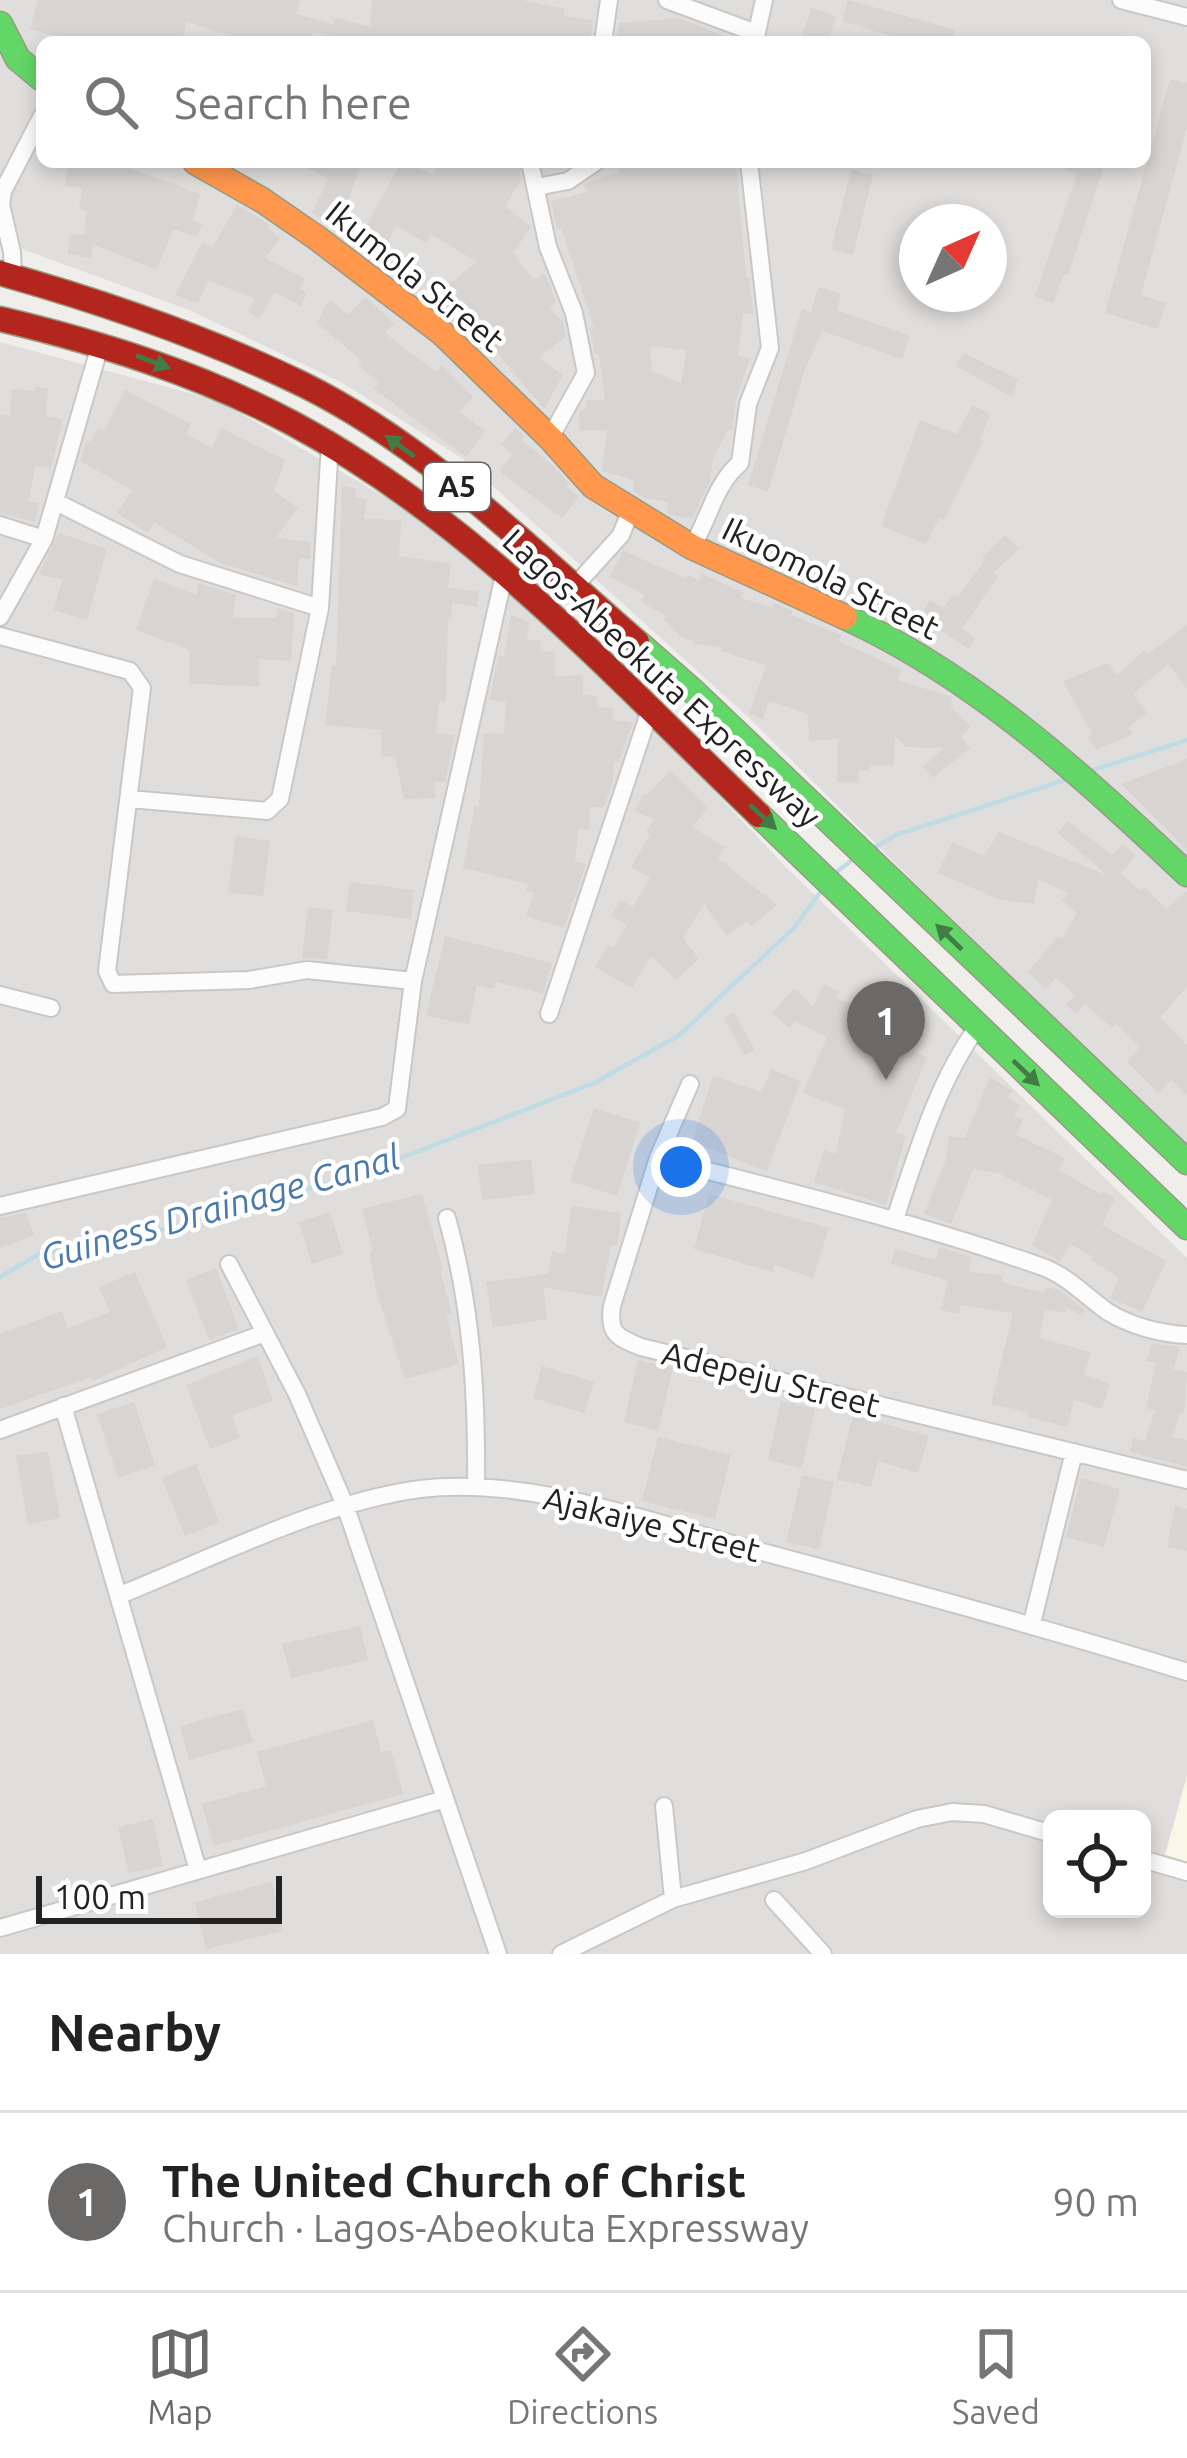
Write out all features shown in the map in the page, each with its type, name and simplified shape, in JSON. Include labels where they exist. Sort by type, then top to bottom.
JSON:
[{"type":"main road","points":[[0,24],[18,58],[36,74]]},
{"type":"main road","name":"Ikumola Street","points":[[206,168],[317,238],[442,333],[550,438],[592,486],[692,547]]},
{"type":"main road","name":"Lagos-Abeokuta Expressway","points":[[6,274],[114,305],[304,385],[466,494],[694,692],[1187,1162]]},
{"type":"main road","name":"Lagos-Abeokuta Expressway","points":[[0,319],[100,342],[261,408],[330,444],[396,488],[505,571],[1187,1227]]},
{"type":"main road","name":"Ikuomola Street","points":[[692,547],[866,627],[929,662],[1100,790],[1187,874]]},
{"type":"street","points":[[604,36],[609,0]]},
{"type":"street","points":[[667,0],[753,36]]},
{"type":"street","points":[[755,36],[764,0]]},
{"type":"street","points":[[1121,0],[1187,17]]},
{"type":"street","points":[[6,274],[12,252],[3,191],[36,128]]},
{"type":"street","points":[[531,168],[548,247],[574,313],[586,373],[550,438]]},
{"type":"street","points":[[536,187],[568,181],[587,168]]},
{"type":"street","points":[[692,547],[725,475],[740,463],[748,404],[770,348],[750,168]]},
{"type":"street","points":[[0,617],[44,538],[100,342]]},
{"type":"street","points":[[130,799],[275,808],[320,608],[330,444]]},
{"type":"street","points":[[56,502],[180,564],[320,608]]},
{"type":"street","points":[[574,587],[621,536],[630,512]]},
{"type":"street","points":[[0,524],[44,538]]},
{"type":"street","points":[[0,1206],[393,1113],[400,1098],[413,981],[505,571]]},
{"type":"street","points":[[0,636],[130,671],[142,688],[107,971],[113,984],[249,980],[307,970],[413,981]]},
{"type":"street","points":[[549,1015],[650,710]]},
{"type":"street","points":[[0,995],[51,1008]]},
{"type":"street","points":[[896,1219],[920,1144],[954,1065],[978,1026]]},
{"type":"street","name":"Adepeju Street","points":[[690,1084],[658,1158],[612,1306],[609,1325],[616,1336],[641,1347],[1187,1480]]},
{"type":"street","points":[[658,1158],[896,1219],[1046,1268],[1108,1312],[1138,1325],[1187,1336]]},
{"type":"street","points":[[447,1218],[471,1333],[476,1487]]},
{"type":"street","points":[[229,1264],[345,1505],[498,1954]]},
{"type":"street","points":[[0,1430],[265,1333]]},
{"type":"street","points":[[63,1406],[198,1870]]},
{"type":"street","points":[[1032,1623],[1074,1452]]},
{"type":"street","name":"Ajakaiye Street","points":[[120,1595],[345,1505],[419,1490],[476,1487],[532,1494],[676,1528],[1032,1623],[1187,1672]]},
{"type":"street","points":[[0,1928],[445,1799]]},
{"type":"street","points":[[664,1806],[673,1899]]},
{"type":"street","points":[[561,1954],[673,1899],[806,1861],[916,1819],[952,1812],[984,1814],[1043,1831]]},
{"type":"street","points":[[1151,1862],[1187,1872]]},
{"type":"street","points":[[774,1900],[823,1954]]},
{"type":"shaded area","points":[[0,0],[1187,0],[1187,1153],[748,717],[463,459],[341,382],[189,310],[0,241]]},
{"type":"shaded area","points":[[0,342],[219,401],[406,509],[520,595],[628,700],[786,867],[1187,1258],[1187,1954],[0,1954]]},
{"type":"shaded area","points":[[1187,1776],[1187,1862],[1165,1855]]},
{"type":"building","points":[[38,0],[300,0],[296,14],[333,24],[335,18],[370,26],[372,0],[522,0],[565,9],[563,16],[593,20],[591,36],[330,36],[313,32],[312,36],[233,36],[187,22],[183,36],[54,36],[30,29]]},
{"type":"building","points":[[848,0],[955,30],[954,36],[890,36],[842,21]]},
{"type":"building","points":[[811,8],[836,16],[830,36],[802,36]]},
{"type":"building","points":[[679,18],[725,36],[617,36],[619,23]]},
{"type":"building","points":[[1170,79],[1187,83],[1187,128],[1141,295],[1166,303],[1158,329],[1105,313],[1145,168],[1151,168],[1151,147]]},
{"type":"building","points":[[67,168],[128,168],[200,194],[193,220],[202,225],[196,237],[173,229],[157,270],[93,244],[91,258],[68,254],[70,234],[84,235],[87,211],[79,209],[82,188],[65,186]]},
{"type":"building","points":[[307,168],[360,168],[338,227],[312,213],[328,179]]},
{"type":"building","points":[[398,168],[433,174],[436,168],[519,168],[521,180],[505,206],[531,227],[513,253],[534,280],[543,273],[546,276],[556,302],[550,308],[563,323],[566,336],[539,358],[563,375],[544,409],[496,351],[489,356],[437,308],[442,304],[435,295],[477,262],[431,234],[426,243],[396,226],[385,248],[398,255],[388,271],[369,257],[377,245],[360,237]]},
{"type":"building","points":[[619,168],[737,168],[753,311],[743,313],[738,356],[750,358],[732,431],[728,430],[713,459],[710,481],[692,518],[671,515],[668,502],[633,491],[634,480],[602,471],[607,430],[579,430],[579,412],[587,408],[586,400],[605,400],[590,326],[595,330],[551,201],[588,192],[583,186],[619,173]],"holes":[[[650,346],[687,350],[681,383],[652,371]]]},
{"type":"building","points":[[1062,168],[1103,169],[1068,275],[1064,274],[1053,303],[1035,296],[1077,174]]},
{"type":"building","points":[[851,170],[873,175],[853,255],[831,249]]},
{"type":"building","points":[[237,205],[270,225],[280,238],[265,258],[305,279],[300,289],[307,293],[301,306],[275,292],[259,319],[248,311],[255,299],[208,280],[198,303],[175,295],[202,243],[212,248]]},
{"type":"building","points":[[818,287],[841,293],[837,310],[910,336],[902,359],[822,331],[805,369],[768,492],[748,485],[802,309],[811,312]]},
{"type":"building","points":[[365,297],[394,323],[385,333],[436,372],[442,365],[473,397],[459,411],[485,431],[466,457],[374,389],[379,383],[358,365],[362,361],[317,323],[327,303],[332,301],[348,315]]},
{"type":"building","points":[[963,353],[1018,379],[1012,397],[956,366]]},
{"type":"building","points":[[35,387],[48,388],[46,416],[63,419],[51,468],[36,466],[28,501],[39,503],[35,522],[0,513],[0,415],[10,416],[12,389],[35,391]]},
{"type":"building","points":[[125,390],[191,424],[186,434],[212,448],[221,428],[285,460],[274,491],[298,508],[276,538],[311,542],[310,559],[299,558],[297,586],[220,563],[154,522],[148,533],[117,513],[132,490],[80,461],[86,441],[90,443],[98,428],[104,431]]},
{"type":"building","points":[[972,405],[990,414],[983,441],[944,520],[939,518],[926,544],[881,526],[920,420],[957,434]]},
{"type":"building","points":[[515,428],[579,497],[562,518],[499,471],[512,454],[501,445]]},
{"type":"building","points":[[342,486],[356,489],[355,497],[367,499],[364,519],[401,520],[399,556],[451,564],[448,587],[479,592],[477,607],[452,603],[448,619],[446,702],[439,702],[436,733],[455,735],[445,782],[435,781],[435,798],[404,799],[395,757],[381,756],[382,730],[325,725],[332,665],[336,666]]},
{"type":"building","points":[[59,533],[107,549],[87,620],[54,610],[62,580],[39,574]]},
{"type":"building","points":[[1005,535],[1019,549],[993,573],[998,577],[962,628],[976,638],[969,649],[920,616],[930,600],[943,608],[954,594],[958,597],[985,560],[982,557]]},
{"type":"building","points":[[623,551],[686,578],[699,581],[702,574],[744,593],[741,598],[773,608],[774,603],[841,635],[838,641],[902,670],[897,680],[952,697],[951,708],[971,726],[961,737],[970,748],[933,778],[923,767],[944,748],[905,747],[895,736],[894,766],[869,765],[869,771],[859,770],[859,783],[837,782],[838,739],[809,741],[808,714],[769,701],[763,719],[749,714],[766,665],[683,638],[664,620],[666,616],[641,602],[645,595],[609,577]]},
{"type":"building","points":[[154,579],[197,595],[198,583],[236,595],[233,618],[277,618],[277,608],[294,613],[291,661],[259,659],[259,686],[189,684],[190,650],[136,630]]},
{"type":"building","points":[[511,615],[529,622],[527,640],[541,640],[540,651],[555,652],[555,676],[583,675],[583,695],[597,696],[597,707],[613,708],[613,720],[633,722],[619,762],[614,761],[604,807],[590,807],[589,830],[578,829],[575,861],[586,864],[564,928],[526,916],[534,893],[526,891],[528,884],[463,868],[475,806],[479,807],[484,733],[504,734],[506,702],[489,700]]},
{"type":"building","points":[[1187,625],[1187,689],[1168,664],[1133,694],[1147,713],[1128,728],[1133,734],[1097,750],[1063,681],[1107,663],[1117,675],[1145,650],[1148,654]]},
{"type":"building","points":[[1187,759],[1187,850],[1121,784]]},
{"type":"building","points":[[670,771],[708,808],[692,827],[725,847],[718,858],[777,905],[751,926],[748,921],[727,936],[704,904],[683,938],[699,959],[676,980],[651,956],[632,988],[595,967],[627,925],[611,915],[621,900],[633,907],[650,878],[631,867],[654,820],[635,811],[643,794]]},
{"type":"building","points":[[1068,821],[1112,855],[1122,844],[1136,856],[1116,879],[1121,874],[1141,891],[1145,887],[1166,909],[1187,891],[1187,986],[1160,1018],[1187,1045],[1187,1096],[1171,1080],[1158,1093],[1127,1062],[1140,1047],[1116,1023],[1112,1028],[1085,1004],[1076,1014],[1066,1005],[1075,995],[1056,978],[1046,989],[1028,972],[1058,936],[1062,939],[1077,913],[1062,900],[1068,893],[1038,879],[1034,904],[998,899],[938,873],[952,842],[984,856],[999,832],[1107,875],[1058,833]]},
{"type":"building","points":[[236,836],[270,841],[263,896],[228,892]]},
{"type":"building","points":[[350,882],[414,890],[411,919],[346,911]]},
{"type":"building","points":[[308,907],[333,910],[327,959],[302,958]]},
{"type":"building","points":[[445,936],[552,963],[543,993],[495,982],[494,989],[477,985],[469,1024],[426,1016]]},
{"type":"building","points":[[824,984],[839,992],[836,998],[871,1012],[863,1032],[927,1057],[896,1133],[906,1135],[886,1205],[814,1182],[824,1150],[836,1154],[845,1109],[803,1093],[827,1037],[795,1021],[789,1028],[772,1013],[794,988],[813,1006]]},
{"type":"building","points":[[734,1012],[755,1050],[744,1055],[724,1018]]},
{"type":"building","points":[[771,1069],[801,1081],[767,1171],[692,1142],[713,1076],[762,1092]]},
{"type":"building","points":[[990,1077],[1012,1091],[1007,1097],[1020,1106],[1014,1116],[1023,1120],[1016,1135],[1065,1158],[1059,1170],[1115,1198],[1102,1225],[1166,1261],[1142,1312],[1110,1298],[1119,1278],[1093,1257],[1070,1244],[1060,1261],[1032,1245],[1052,1200],[998,1173],[973,1169],[951,1224],[924,1214],[946,1159],[949,1136],[965,1138]]},
{"type":"building","points":[[594,1108],[640,1123],[617,1196],[570,1181]]},
{"type":"building","points":[[531,1159],[535,1194],[482,1200],[478,1165]]},
{"type":"building","points":[[422,1194],[443,1270],[452,1314],[446,1315],[459,1364],[405,1379],[377,1294],[362,1209]]},
{"type":"building","points":[[709,1194],[829,1228],[813,1278],[775,1265],[773,1272],[694,1249]]},
{"type":"building","points":[[571,1206],[621,1213],[618,1245],[611,1246],[601,1297],[543,1287],[547,1319],[493,1327],[486,1282],[548,1274],[552,1251],[565,1254]]},
{"type":"building","points":[[330,1212],[343,1254],[312,1264],[299,1222]]},
{"type":"building","points":[[26,1213],[34,1235],[0,1248],[0,1218]]},
{"type":"building","points":[[939,1247],[972,1257],[968,1271],[1003,1276],[1002,1282],[1044,1293],[1045,1287],[1059,1290],[1085,1310],[1082,1316],[1066,1307],[1065,1313],[1045,1309],[1039,1338],[1091,1352],[1084,1375],[1110,1384],[1102,1409],[1074,1400],[1067,1427],[991,1404],[1013,1313],[961,1305],[959,1314],[941,1310],[948,1280],[891,1264],[895,1249],[936,1260]]},
{"type":"building","points":[[216,1268],[239,1329],[209,1340],[186,1280]]},
{"type":"building","points":[[135,1272],[167,1347],[93,1381],[91,1377],[0,1409],[0,1334],[62,1311],[68,1328],[110,1312],[99,1287]]},
{"type":"building","points":[[1152,1343],[1180,1347],[1173,1370],[1187,1372],[1184,1413],[1172,1437],[1187,1440],[1187,1467],[1130,1452],[1133,1438],[1145,1441],[1155,1410],[1146,1408],[1156,1363],[1146,1361]]},
{"type":"building","points":[[258,1356],[273,1401],[232,1415],[240,1438],[210,1449],[186,1385]]},
{"type":"building","points":[[638,1360],[673,1368],[658,1431],[624,1422]]},
{"type":"building","points":[[542,1366],[594,1382],[584,1413],[533,1398]]},
{"type":"building","points":[[781,1401],[815,1409],[802,1468],[768,1460]]},
{"type":"building","points":[[134,1402],[155,1465],[118,1478],[97,1414]]},
{"type":"building","points":[[853,1415],[929,1436],[918,1473],[878,1461],[871,1487],[837,1479]]},
{"type":"building","points":[[658,1437],[731,1455],[715,1519],[642,1501]]},
{"type":"building","points":[[48,1451],[60,1518],[28,1524],[16,1456]]},
{"type":"building","points":[[196,1464],[219,1522],[185,1536],[162,1478]]},
{"type":"building","points":[[802,1475],[834,1482],[819,1549],[786,1542]]},
{"type":"building","points":[[1081,1478],[1120,1489],[1104,1547],[1066,1537]]},
{"type":"building","points":[[1175,1506],[1187,1509],[1187,1551],[1167,1547]]},
{"type":"building","points":[[360,1626],[368,1660],[291,1678],[282,1644]]},
{"type":"building","points":[[243,1709],[253,1742],[189,1760],[180,1726]]},
{"type":"building","points":[[373,1720],[381,1752],[391,1750],[403,1794],[214,1846],[202,1804],[266,1786],[257,1752]]},
{"type":"building","points":[[153,1819],[163,1866],[129,1873],[118,1827]]},
{"type":"building","points":[[272,1882],[283,1931],[206,1949],[195,1902]]},
{"type":"waterway","name":"Guiness Drainage Canal","points":[[1090,771],[1187,740]]},
{"type":"waterway","name":"Guiness Drainage Canal","points":[[875,847],[896,835],[1068,779]]},
{"type":"waterway","name":"Guiness Drainage Canal","points":[[835,873],[855,858]]},
{"type":"waterway","name":"Guiness Drainage Canal","points":[[0,1277],[43,1252],[108,1245],[354,1176],[594,1083],[678,1036],[794,928],[821,891]]},
{"type":"traffic: fast","points":[[0,24],[18,59],[36,74]]},
{"type":"traffic: fast","points":[[845,617],[939,669],[1026,731],[1187,874]]},
{"type":"traffic: fast","points":[[637,642],[1187,1162]]},
{"type":"traffic: fast","points":[[759,815],[1187,1227]]},
{"type":"traffic: slow","points":[[206,168],[317,238],[442,333],[593,486],[692,547],[845,617]]},
{"type":"traffic: jam","points":[[0,273],[191,336],[348,409],[477,502],[637,642]]},
{"type":"traffic: jam","points":[[0,319],[186,375],[257,405],[358,462],[420,505],[538,602],[759,815]]},
{"type":"place","name":"The United Church of Christ","points":[[886,1080]]}]
